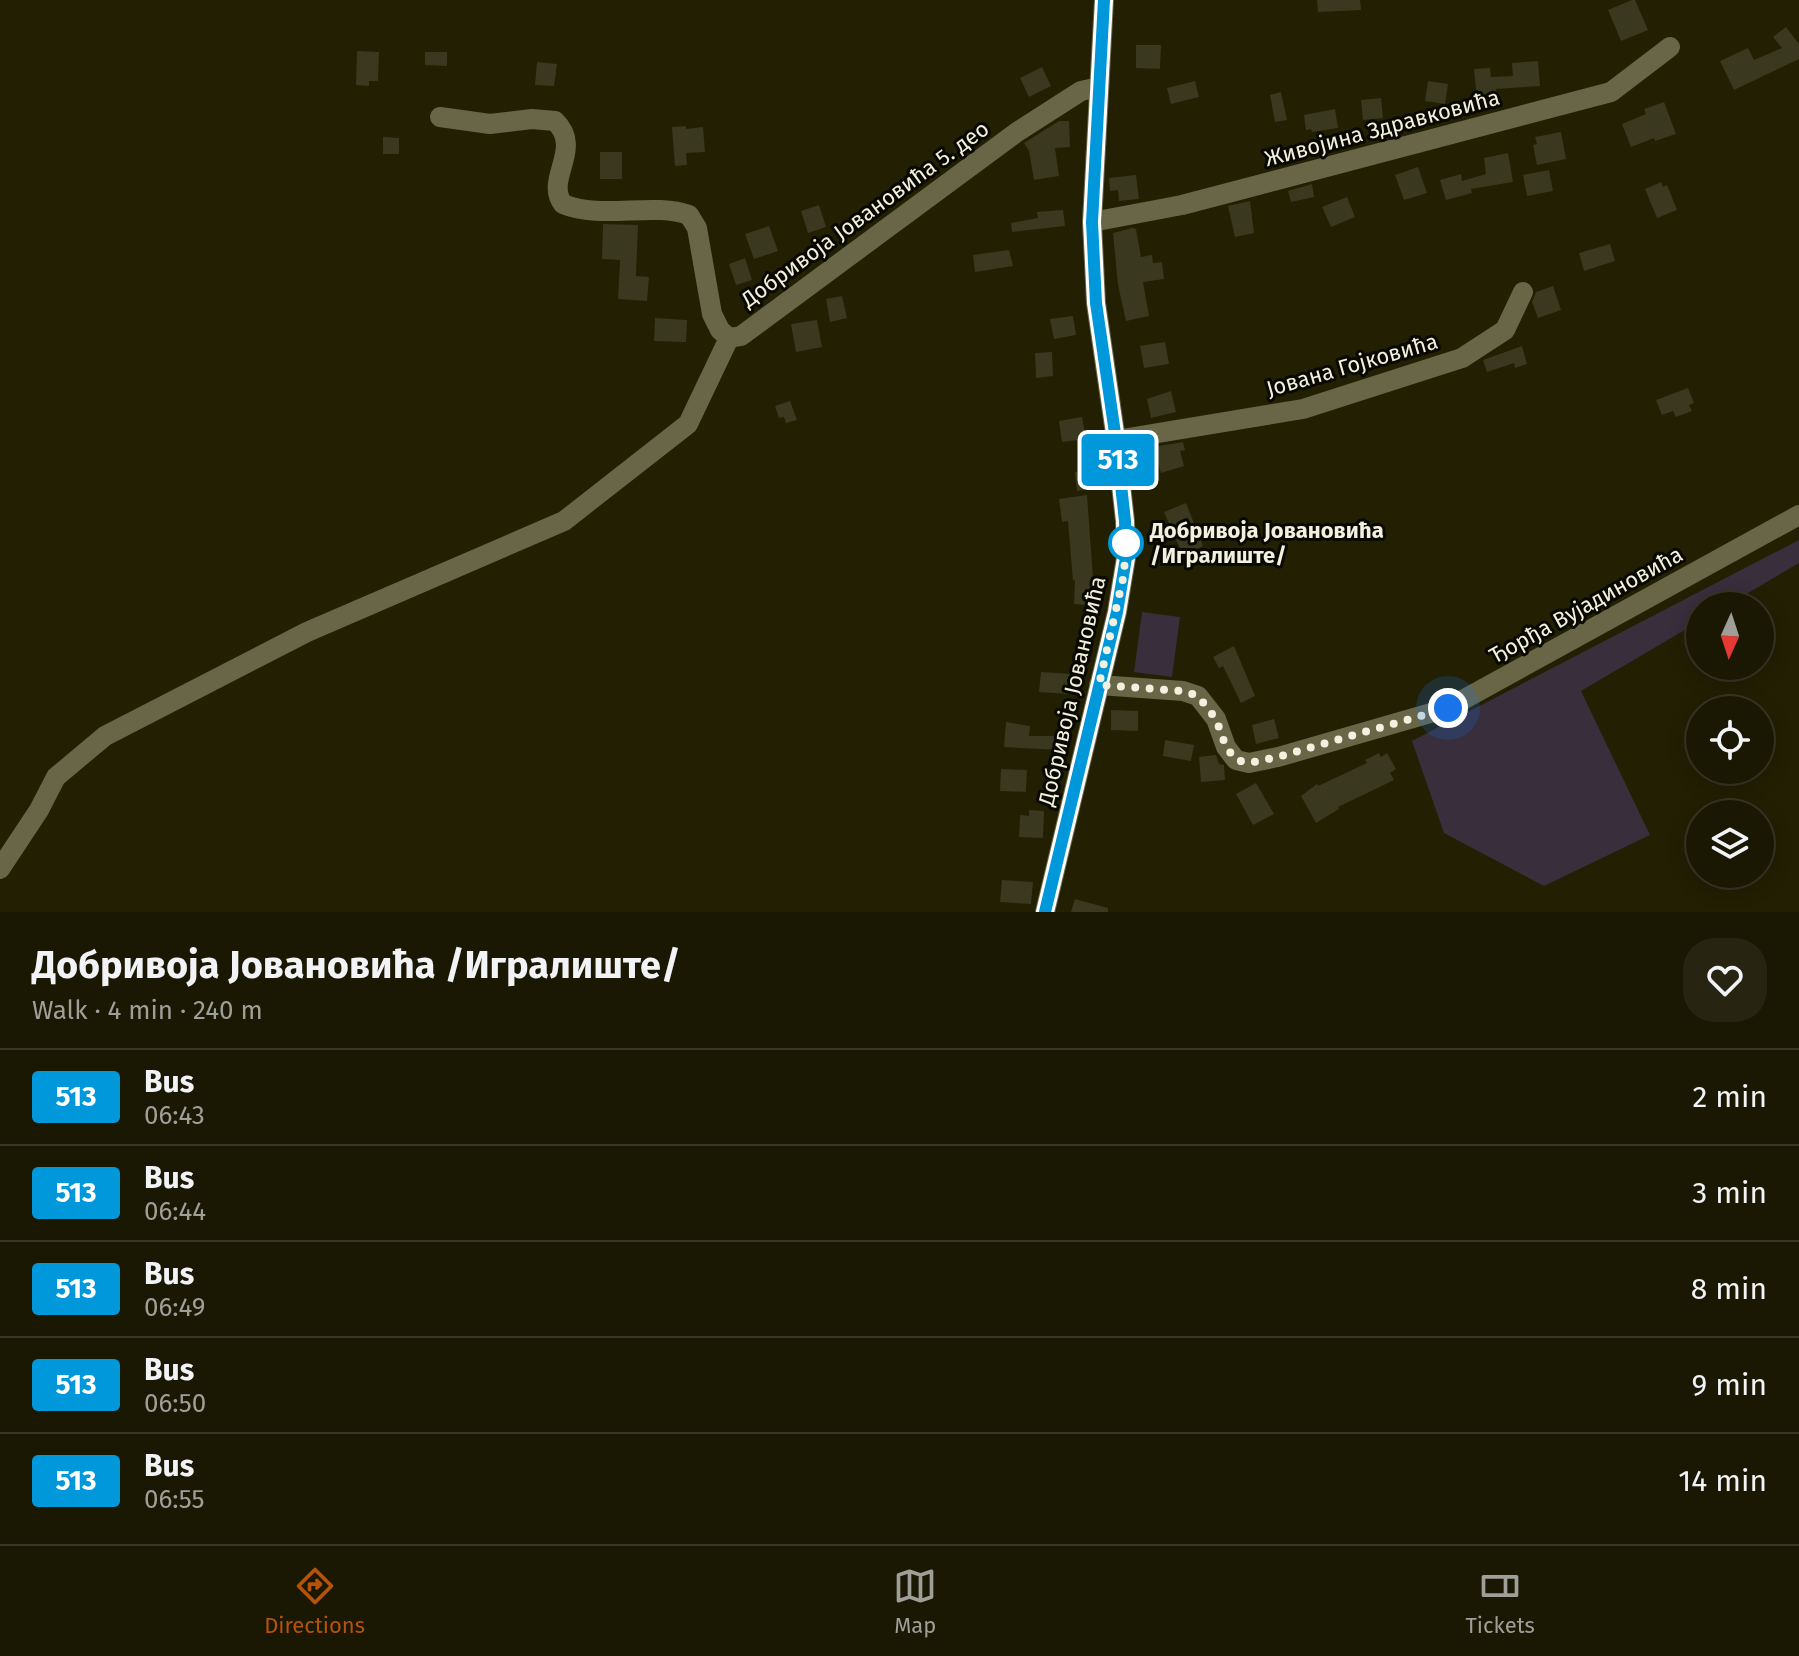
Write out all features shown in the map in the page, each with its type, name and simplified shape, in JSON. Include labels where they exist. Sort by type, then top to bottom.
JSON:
[{"type":"street","name":"Добривоја Јовановића","points":[[1045,912],[1117,612],[1126,558],[1116,440],[1096,303],[1092,222],[1104,0]]},
{"type":"street","name":"Живојина Здравковића","points":[[1092,222],[1182,205],[1611,92],[1670,47]]},
{"type":"street","name":"Добривоја Јовановића 5. део","points":[[440,117],[490,124],[532,119],[555,121],[566,137],[557,191],[563,204],[590,210],[689,215],[697,228],[712,314],[729,338],[741,336],[1017,132],[1068,98],[1099,87]]},
{"type":"street","name":"Јована Гојковића","points":[[1116,440],[1303,409],[1462,358],[1505,330],[1523,292]]},
{"type":"street","points":[[0,869],[39,810],[56,777],[105,736],[307,632],[564,521],[688,424],[729,338]]},
{"type":"street","name":"Ђорђа Вујадиновића","points":[[1099,685],[1183,691],[1198,696],[1216,719],[1226,747],[1236,760],[1249,763],[1278,757],[1448,708],[1799,515]]},
{"type":"shaded area","points":[[1799,540],[1799,563],[1750,592],[1699,592]]},
{"type":"shaded area","points":[[1686,599],[1686,629],[1581,691],[1650,835],[1544,886],[1444,833],[1412,741]]},
{"type":"shaded area","points":[[1142,612],[1180,617],[1172,677],[1134,672]]},
{"type":"building","points":[[1317,0],[1360,0],[1361,10],[1318,12]]},
{"type":"building","points":[[1635,0],[1648,30],[1621,41],[1608,10]]},
{"type":"building","points":[[1786,27],[1799,44],[1799,59],[1734,90],[1720,61],[1748,48],[1754,60],[1782,48],[1773,37]]},
{"type":"building","points":[[1136,45],[1161,45],[1160,69],[1136,68]]},
{"type":"building","points":[[357,51],[379,52],[378,81],[369,81],[369,86],[356,85]]},
{"type":"building","points":[[425,52],[447,52],[447,66],[425,65]]},
{"type":"building","points":[[1538,61],[1540,86],[1496,89],[1497,98],[1477,100],[1474,69],[1490,68],[1491,77],[1513,76],[1512,63]]},
{"type":"building","points":[[537,62],[557,64],[554,86],[535,85]]},
{"type":"building","points":[[1042,67],[1051,86],[1029,97],[1020,78]]},
{"type":"building","points":[[1195,81],[1199,97],[1171,104],[1167,88]]},
{"type":"building","points":[[1428,81],[1448,84],[1445,104],[1425,101]]},
{"type":"building","points":[[1281,92],[1287,120],[1275,122],[1270,95]]},
{"type":"building","points":[[1381,98],[1383,118],[1363,120],[1361,100]]},
{"type":"building","points":[[1664,102],[1676,134],[1631,147],[1622,124],[1646,114],[1644,109]]},
{"type":"building","points":[[1335,109],[1338,128],[1306,130],[1304,115]]},
{"type":"building","points":[[1059,121],[1069,121],[1070,147],[1055,148],[1059,176],[1034,180],[1029,151],[1024,143]]},
{"type":"building","points":[[686,126],[686,129],[703,127],[705,152],[686,153],[687,165],[675,166],[672,127]]},
{"type":"building","points":[[1561,132],[1566,159],[1537,165],[1533,145],[1537,144],[1535,137]]},
{"type":"building","points":[[383,137],[399,138],[399,154],[383,154]]},
{"type":"building","points":[[600,152],[622,152],[622,179],[600,179]]},
{"type":"building","points":[[1508,153],[1513,182],[1471,189],[1472,193],[1446,200],[1440,180],[1461,174],[1462,181],[1486,174],[1484,158]]},
{"type":"building","points":[[1418,167],[1427,193],[1404,200],[1395,175]]},
{"type":"building","points":[[1549,170],[1553,191],[1527,196],[1523,175]]},
{"type":"building","points":[[1136,175],[1139,199],[1119,201],[1118,190],[1110,191],[1109,178]]},
{"type":"building","points":[[1661,182],[1663,187],[1667,185],[1677,210],[1657,218],[1645,189]]},
{"type":"building","points":[[1312,184],[1314,197],[1291,202],[1288,191]]},
{"type":"building","points":[[1347,197],[1355,217],[1331,227],[1322,207]]},
{"type":"building","points":[[1250,201],[1254,233],[1235,237],[1228,206]]},
{"type":"building","points":[[819,205],[826,227],[808,233],[801,211]]},
{"type":"building","points":[[1063,210],[1065,226],[1012,232],[1011,223],[1038,218],[1037,212]]},
{"type":"building","points":[[603,224],[638,225],[636,276],[649,277],[647,301],[618,299],[620,260],[602,259]]},
{"type":"building","points":[[769,226],[778,251],[754,259],[745,234]]},
{"type":"building","points":[[1136,229],[1141,257],[1152,255],[1153,263],[1162,262],[1164,279],[1143,282],[1149,316],[1126,321],[1118,285],[1113,233]]},
{"type":"building","points":[[1610,244],[1615,261],[1584,271],[1579,253]]},
{"type":"building","points":[[1009,250],[1013,266],[975,272],[973,255]]},
{"type":"building","points":[[745,258],[752,280],[736,285],[729,264]]},
{"type":"building","points":[[1553,286],[1561,310],[1538,318],[1532,302],[1536,292]]},
{"type":"building","points":[[842,296],[847,318],[830,322],[826,299]]},
{"type":"building","points":[[1073,316],[1076,335],[1054,339],[1050,319]]},
{"type":"building","points":[[655,318],[687,320],[686,342],[654,341]]},
{"type":"building","points":[[817,320],[822,347],[796,352],[791,324]]},
{"type":"building","points":[[1165,342],[1169,364],[1144,368],[1140,346]]},
{"type":"building","points":[[1522,346],[1527,364],[1515,368],[1514,363],[1487,372],[1483,360]]},
{"type":"building","points":[[1052,352],[1053,376],[1036,378],[1035,353]]},
{"type":"building","points":[[1688,388],[1694,403],[1689,405],[1692,411],[1676,417],[1673,411],[1662,415],[1656,400]]},
{"type":"building","points":[[1171,391],[1176,412],[1151,418],[1147,399]]},
{"type":"building","points":[[790,401],[797,420],[786,423],[784,417],[779,418],[775,406]]},
{"type":"building","points":[[1082,417],[1086,439],[1062,442],[1059,421]]},
{"type":"building","points":[[1183,442],[1185,450],[1180,451],[1184,466],[1161,473],[1153,447]]},
{"type":"building","points":[[1095,469],[1097,488],[1077,491],[1075,472]]},
{"type":"building","points":[[1087,495],[1094,592],[1098,592],[1098,606],[1074,604],[1075,580],[1068,521],[1062,522],[1059,499]]},
{"type":"building","points":[[1186,503],[1203,546],[1183,555],[1164,512]]},
{"type":"building","points":[[1234,646],[1255,696],[1241,703],[1223,666],[1219,668],[1213,657]]},
{"type":"building","points":[[1041,672],[1070,674],[1069,694],[1039,692]]},
{"type":"building","points":[[1111,710],[1138,711],[1138,731],[1111,730]]},
{"type":"building","points":[[1274,719],[1279,738],[1256,744],[1252,725]]},
{"type":"building","points":[[1006,722],[1030,726],[1029,736],[1060,736],[1060,750],[1004,747]]},
{"type":"building","points":[[1165,740],[1194,745],[1191,761],[1163,756]]},
{"type":"building","points":[[1379,753],[1381,757],[1387,753],[1396,769],[1390,773],[1394,780],[1338,807],[1316,823],[1301,796],[1317,784],[1367,763],[1365,760]]},
{"type":"building","points":[[1216,755],[1219,764],[1224,765],[1225,780],[1201,782],[1199,757]]},
{"type":"building","points":[[1001,769],[1027,770],[1026,792],[1000,791]]},
{"type":"building","points":[[1256,783],[1274,814],[1253,825],[1236,794]]},
{"type":"building","points":[[1029,810],[1044,811],[1043,838],[1019,837],[1020,815],[1029,816]]},
{"type":"building","points":[[1002,880],[1033,882],[1031,904],[1000,902]]},
{"type":"building","points":[[1075,899],[1108,908],[1108,912],[1071,912]]},
{"type":"bus line","name":"513","points":[[1045,912],[1117,612],[1126,558],[1125,521],[1096,303],[1093,255],[1092,222],[1104,0]]},
{"type":"place","name":"Добривоја Јовановића /Игралиште/","points":[[1126,543]]},
{"type":"route","points":[[1126,543],[1126,540],[1117,612],[1099,685],[1183,691],[1198,696],[1216,719],[1226,747],[1236,760],[1249,763],[1278,757],[1448,708]]}]
